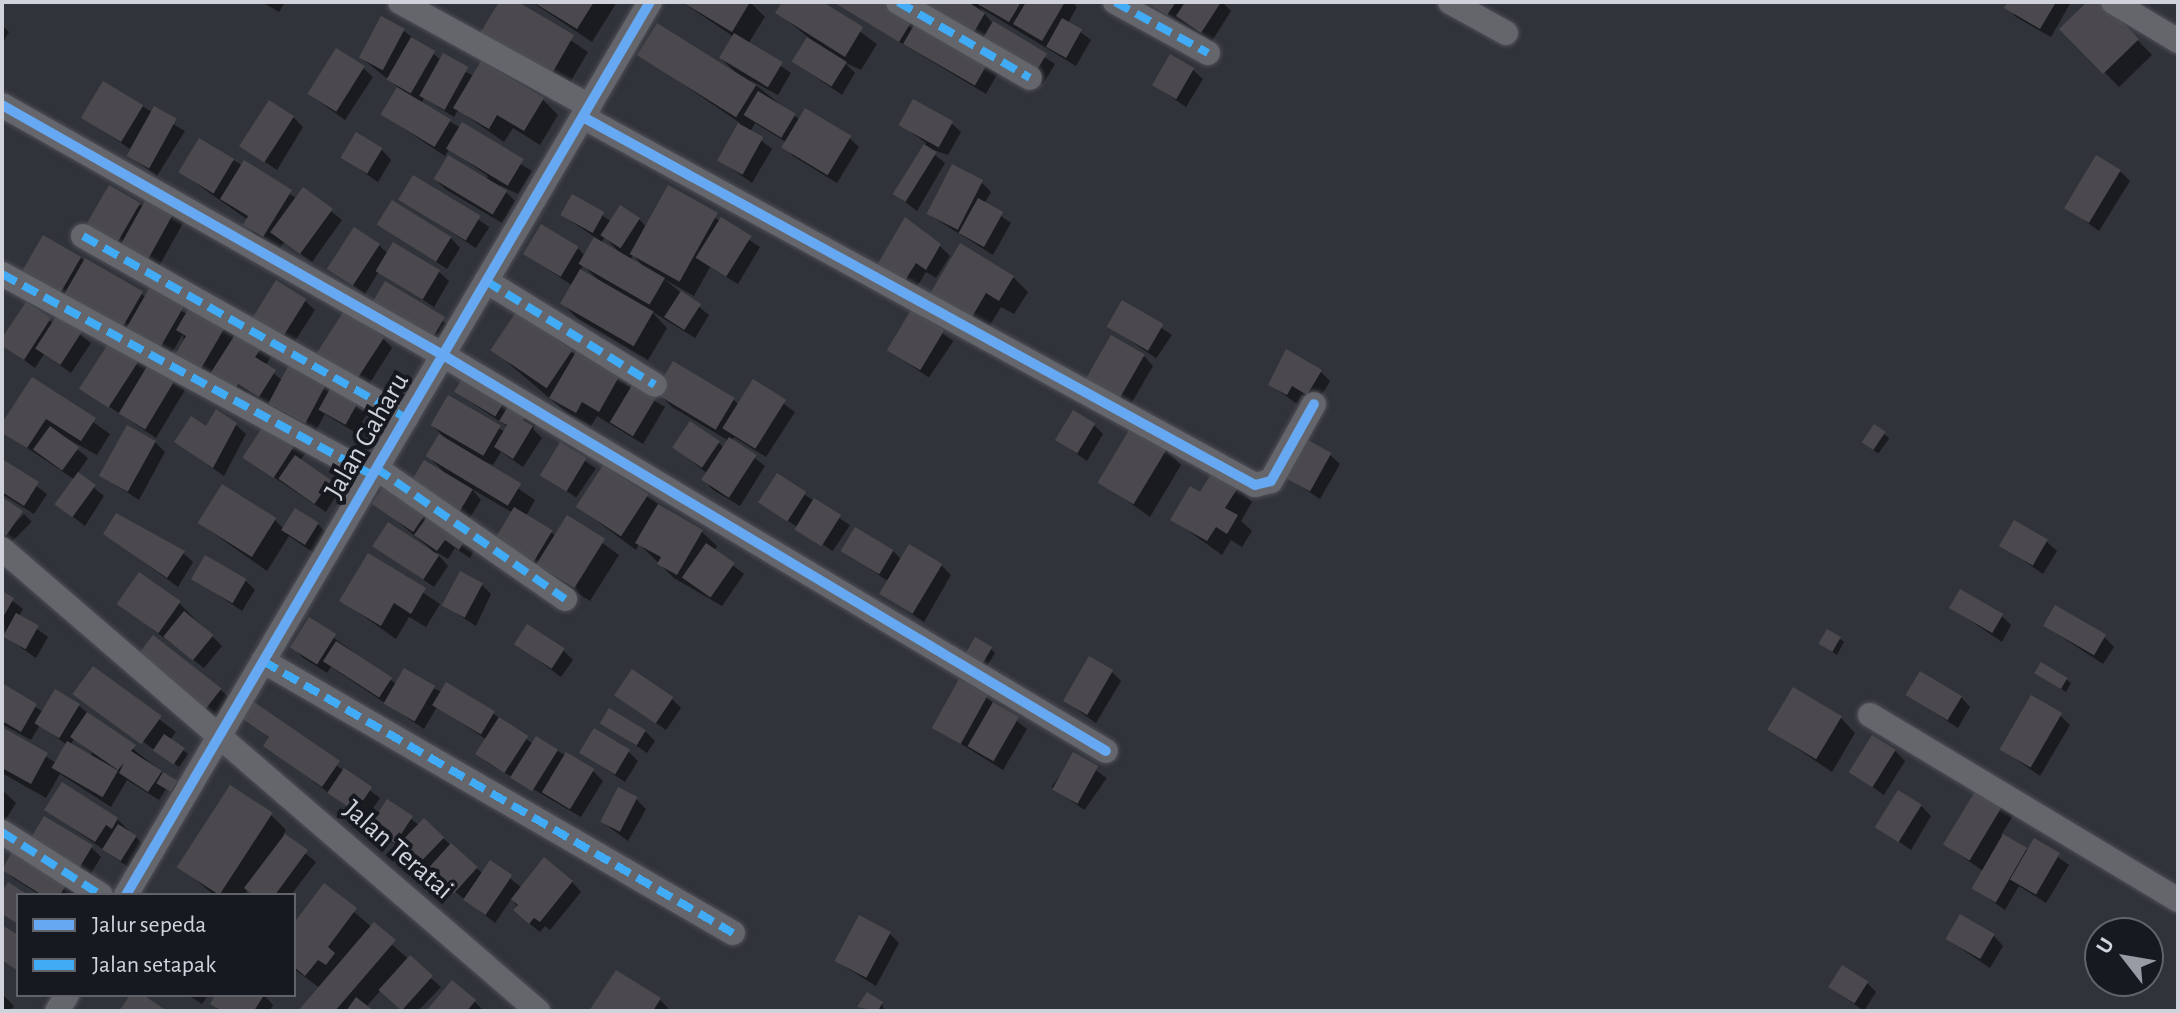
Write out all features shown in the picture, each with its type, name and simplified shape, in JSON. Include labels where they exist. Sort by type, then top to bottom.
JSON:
[{"type":"street","points":[[400,2],[586,111],[1255,485],[1271,481],[1314,404]]},
{"type":"street","name":"Jalan Gaharu","points":[[127,893],[650,2]]},
{"type":"street","points":[[898,2],[1030,78]]},
{"type":"street","points":[[1115,2],[1208,53]]},
{"type":"street","points":[[1450,2],[1506,33]]},
{"type":"street","points":[[2113,2],[2178,41]]},
{"type":"street","points":[[2,105],[443,355],[1106,751]]},
{"type":"street","points":[[83,236],[406,418]]},
{"type":"street","points":[[2,274],[374,472],[565,599]]},
{"type":"street","points":[[486,281],[655,385]]},
{"type":"street","name":"Jalan Teratai","points":[[2,549],[538,1011]]},
{"type":"street","points":[[263,661],[733,933]]},
{"type":"street","points":[[1870,715],[2178,900]]},
{"type":"street","points":[[3,833],[98,893]]},
{"type":"building","points":[[499,2],[518,2],[574,35],[550,77],[479,35]]},
{"type":"building","points":[[533,2],[594,2],[577,29]]},
{"type":"building","points":[[682,2],[750,2],[732,32]]},
{"type":"building","points":[[782,2],[823,2],[863,27],[845,57],[775,13]]},
{"type":"building","points":[[833,2],[891,2],[915,16],[899,42]]},
{"type":"building","points":[[908,2],[968,2],[985,13],[970,39]]},
{"type":"building","points":[[974,2],[1021,2],[1009,22]]},
{"type":"building","points":[[1026,2],[1065,2],[1042,41],[1013,24]]},
{"type":"building","points":[[1146,2],[1176,2],[1167,15]]},
{"type":"building","points":[[1185,2],[1221,2],[1201,33],[1176,16]]},
{"type":"building","points":[[2008,2],[2056,2],[2040,29],[2004,8]]},
{"type":"building","points":[[2087,2],[2103,2],[2139,39],[2103,74],[2059,29]]},
{"type":"building","points":[[381,16],[405,29],[383,70],[359,57]]},
{"type":"building","points":[[918,18],[990,59],[975,85],[903,44]]},
{"type":"building","points":[[1062,18],[1082,29],[1066,58],[1046,47]]},
{"type":"building","points":[[993,21],[1047,53],[1033,77],[979,44]]},
{"type":"building","points":[[657,23],[756,85],[736,117],[637,55]]},
{"type":"building","points":[[734,33],[783,62],[768,87],[719,58]]},
{"type":"building","points":[[411,37],[435,51],[411,93],[386,79]]},
{"type":"building","points":[[807,37],[847,62],[831,86],[792,62]]},
{"type":"building","points":[[336,48],[365,66],[336,112],[307,94]]},
{"type":"building","points":[[443,53],[468,67],[445,110],[419,96]]},
{"type":"building","points":[[1170,54],[1194,68],[1176,99],[1152,85]]},
{"type":"building","points":[[481,61],[544,98],[524,131],[497,115],[489,129],[453,108]]},
{"type":"building","points":[[103,81],[143,105],[121,142],[81,118]]},
{"type":"building","points":[[397,87],[451,119],[435,147],[381,114]]},
{"type":"building","points":[[758,91],[796,114],[781,138],[744,115]]},
{"type":"building","points":[[913,99],[953,121],[939,148],[898,125]]},
{"type":"building","points":[[269,100],[294,116],[264,162],[239,146]]},
{"type":"building","points":[[154,106],[177,119],[149,168],[126,156]]},
{"type":"building","points":[[805,108],[851,136],[828,175],[781,147]]},
{"type":"building","points":[[462,122],[524,159],[508,186],[446,149]]},
{"type":"building","points":[[738,123],[763,137],[743,175],[717,161]]},
{"type":"building","points":[[356,132],[383,148],[367,174],[341,158]]},
{"type":"building","points":[[199,138],[234,159],[214,193],[178,172]]},
{"type":"building","points":[[924,144],[937,152],[905,202],[893,194]]},
{"type":"building","points":[[448,155],[507,191],[493,215],[434,179]]},
{"type":"building","points":[[2096,155],[2121,170],[2089,223],[2064,208]]},
{"type":"building","points":[[244,160],[292,190],[263,237],[243,225],[248,216],[220,199]]},
{"type":"building","points":[[952,164],[983,180],[958,230],[927,214]]},
{"type":"building","points":[[413,175],[481,216],[466,241],[398,200]]},
{"type":"building","points":[[109,185],[140,203],[115,246],[84,228]]},
{"type":"building","points":[[668,185],[718,213],[680,282],[630,254]]},
{"type":"building","points":[[303,187],[333,209],[300,254],[270,232]]},
{"type":"building","points":[[151,190],[178,205],[148,260],[120,245]]},
{"type":"building","points":[[572,194],[604,212],[593,233],[560,215]]},
{"type":"building","points":[[978,198],[1003,212],[984,247],[959,233]]},
{"type":"building","points":[[392,200],[451,237],[436,262],[377,225]]},
{"type":"building","points":[[620,205],[640,218],[621,248],[600,235]]},
{"type":"building","points":[[721,217],[752,236],[726,277],[696,258]]},
{"type":"building","points":[[905,217],[941,244],[926,270],[916,263],[904,282],[877,265]]},
{"type":"building","points":[[541,224],[579,247],[561,277],[523,254]]},
{"type":"building","points":[[354,227],[380,244],[353,286],[327,269]]},
{"type":"building","points":[[43,235],[81,257],[60,294],[22,272]]},
{"type":"building","points":[[594,237],[665,278],[650,305],[578,264]]},
{"type":"building","points":[[393,242],[440,270],[423,299],[375,271]]},
{"type":"building","points":[[960,243],[1014,276],[999,301],[986,293],[969,322],[928,297]]},
{"type":"building","points":[[85,258],[143,292],[121,330],[62,297]]},
{"type":"building","points":[[580,269],[654,312],[634,346],[560,304]]},
{"type":"building","points":[[276,280],[307,299],[282,338],[252,319]]},
{"type":"building","points":[[385,281],[445,317],[431,341],[371,305]]},
{"type":"building","points":[[150,287],[184,306],[160,348],[126,329]]},
{"type":"building","points":[[681,291],[701,304],[684,330],[664,317]]},
{"type":"building","points":[[1122,300],[1164,324],[1148,351],[1106,327]]},
{"type":"building","points":[[193,301],[228,322],[199,372],[174,357],[186,336],[176,330]]},
{"type":"building","points":[[26,302],[51,318],[24,360],[2,346],[2,338]]},
{"type":"building","points":[[911,310],[944,330],[920,370],[887,350]]},
{"type":"building","points":[[344,311],[384,337],[356,381],[316,355]]},
{"type":"building","points":[[516,312],[572,350],[547,388],[490,350]]},
{"type":"building","points":[[57,315],[82,331],[60,365],[35,349]]},
{"type":"building","points":[[238,330],[263,346],[255,357],[276,370],[259,397],[238,384],[233,392],[208,377]]},
{"type":"building","points":[[1111,335],[1145,354],[1118,400],[1084,381]]},
{"type":"building","points":[[110,341],[139,360],[108,408],[79,389]]},
{"type":"building","points":[[1286,349],[1322,370],[1307,395],[1292,386],[1287,395],[1268,385]]},
{"type":"building","points":[[577,350],[620,375],[599,412],[582,402],[576,413],[549,398]]},
{"type":"building","points":[[293,357],[330,377],[305,424],[268,404]]},
{"type":"building","points":[[673,361],[735,398],[716,430],[654,393]]},
{"type":"building","points":[[149,363],[176,379],[145,430],[119,414]]},
{"type":"building","points":[[466,372],[507,397],[495,416],[454,392]]},
{"type":"building","points":[[32,377],[96,418],[81,441],[46,419],[27,448],[2,433],[2,423]]},
{"type":"building","points":[[753,379],[786,400],[755,449],[722,428]]},
{"type":"building","points":[[634,382],[657,396],[633,436],[610,422]]},
{"type":"building","points":[[331,387],[358,402],[346,425],[318,410]]},
{"type":"building","points":[[448,395],[501,426],[483,456],[430,425]]},
{"type":"building","points":[[512,400],[529,410],[523,420],[533,426],[513,459],[494,447],[507,425],[499,421]]},
{"type":"building","points":[[216,409],[237,423],[213,468],[174,442],[191,416],[206,426]]},
{"type":"building","points":[[1073,410],[1095,423],[1077,453],[1055,440]]},
{"type":"building","points":[[267,420],[298,440],[274,478],[242,458]]},
{"type":"building","points":[[690,421],[720,441],[702,468],[672,448]]},
{"type":"building","points":[[1874,424],[1886,432],[1873,450],[1862,442]]},
{"type":"building","points":[[127,425],[156,441],[128,492],[99,476]]},
{"type":"building","points":[[50,426],[79,447],[62,471],[33,449]]},
{"type":"building","points":[[1131,427],[1167,449],[1134,504],[1098,483]]},
{"type":"building","points":[[439,434],[521,483],[508,506],[426,456]]},
{"type":"building","points":[[1299,435],[1331,453],[1310,491],[1278,473]]},
{"type":"building","points":[[729,437],[757,455],[729,498],[701,480]]},
{"type":"building","points":[[560,442],[587,458],[566,491],[540,475]]},
{"type":"building","points":[[295,455],[331,480],[314,504],[278,479]]},
{"type":"building","points":[[2,459],[39,482],[24,506],[2,492]]},
{"type":"building","points":[[424,460],[473,489],[455,519],[406,489]]},
{"type":"building","points":[[603,465],[648,494],[621,536],[576,507]]},
{"type":"building","points":[[1213,471],[1239,486],[1225,508],[1238,515],[1227,534],[1216,527],[1207,541],[1170,520],[1190,486],[1200,492]]},
{"type":"building","points":[[78,472],[96,485],[72,517],[54,504]]},
{"type":"building","points":[[777,473],[806,492],[787,521],[758,502]]},
{"type":"building","points":[[388,480],[429,508],[413,532],[372,504]]},
{"type":"building","points":[[222,484],[276,518],[252,557],[198,523]]},
{"type":"building","points":[[2,497],[23,511],[6,536],[2,533]]},
{"type":"building","points":[[814,498],[841,515],[822,546],[794,529]]},
{"type":"building","points":[[658,504],[703,530],[677,575],[657,564],[661,557],[635,543]]},
{"type":"building","points":[[514,507],[553,530],[534,562],[495,539]]},
{"type":"building","points":[[295,508],[319,523],[305,545],[281,530]]},
{"type":"building","points":[[431,511],[468,536],[459,550],[445,540],[437,551],[414,535]]},
{"type":"building","points":[[116,513],[185,551],[167,578],[103,534]]},
{"type":"building","points":[[567,515],[605,539],[574,588],[536,564]]},
{"type":"building","points":[[2014,520],[2048,539],[2033,565],[1999,546]]},
{"type":"building","points":[[388,522],[439,555],[423,580],[372,546]]},
{"type":"building","points":[[855,527],[894,550],[879,574],[841,551]]},
{"type":"building","points":[[706,543],[735,563],[711,597],[682,577]]},
{"type":"building","points":[[909,544],[942,564],[913,614],[879,594]]},
{"type":"building","points":[[368,553],[426,588],[411,614],[394,603],[381,626],[339,601]]},
{"type":"building","points":[[205,555],[247,579],[233,603],[191,579]]},
{"type":"building","points":[[460,571],[483,583],[465,618],[442,605]]},
{"type":"building","points":[[139,572],[181,601],[158,633],[117,604]]},
{"type":"building","points":[[1960,589],[2003,614],[1992,633],[1949,608]]},
{"type":"building","points":[[2,591],[14,598],[2,619]]},
{"type":"building","points":[[2055,605],[2106,634],[2094,655],[2043,626]]},
{"type":"building","points":[[184,611],[214,635],[193,661],[163,637]]},
{"type":"building","points":[[16,613],[39,626],[26,649],[3,637]]},
{"type":"building","points":[[309,617],[336,634],[317,664],[290,648]]},
{"type":"building","points":[[527,624],[565,649],[552,669],[514,644]]},
{"type":"building","points":[[1827,629],[1841,637],[1832,652],[1818,644]]},
{"type":"building","points":[[153,635],[222,689],[202,713],[134,659]]},
{"type":"building","points":[[975,637],[992,647],[981,666],[964,656]]},
{"type":"building","points":[[336,641],[392,677],[379,698],[323,661]]},
{"type":"building","points":[[1089,656],[1113,670],[1087,715],[1063,701]]},
{"type":"building","points":[[2041,662],[2068,678],[2061,689],[2034,673]]},
{"type":"building","points":[[93,666],[162,716],[141,744],[72,694]]},
{"type":"building","points":[[404,668],[435,686],[415,722],[384,704]]},
{"type":"building","points":[[632,669],[673,697],[656,723],[614,696]]},
{"type":"building","points":[[1920,671],[1962,696],[1948,720],[1906,695]]},
{"type":"building","points":[[959,679],[988,695],[961,744],[932,728]]},
{"type":"building","points":[[446,682],[495,711],[481,735],[432,705]]},
{"type":"building","points":[[2,683],[37,704],[21,732],[2,721]]},
{"type":"building","points":[[1793,687],[1842,716],[1816,759],[1767,730]]},
{"type":"building","points":[[55,689],[80,704],[59,738],[34,723]]},
{"type":"building","points":[[2031,695],[2062,713],[2031,768],[2000,750]]},
{"type":"building","points":[[251,700],[340,761],[322,787],[263,746],[269,737],[240,717]]},
{"type":"building","points":[[993,702],[1019,717],[993,761],[968,746]]},
{"type":"building","points":[[609,708],[646,730],[637,746],[600,723]]},
{"type":"building","points":[[87,712],[136,745],[131,751],[162,771],[148,792],[119,773],[124,763],[118,770],[70,737]]},
{"type":"building","points":[[499,717],[528,736],[504,773],[475,754]]},
{"type":"building","points":[[2,727],[48,753],[31,784],[2,768]]},
{"type":"building","points":[[594,728],[630,750],[615,774],[579,753]]},
{"type":"building","points":[[164,734],[185,748],[174,765],[153,751]]},
{"type":"building","points":[[1872,735],[1896,750],[1872,787],[1849,772]]},
{"type":"building","points":[[536,736],[558,750],[532,791],[510,778]]},
{"type":"building","points":[[67,741],[118,770],[103,797],[52,768]]},
{"type":"building","points":[[566,752],[594,769],[570,809],[542,792]]},
{"type":"building","points":[[1073,752],[1098,766],[1078,804],[1052,790]]},
{"type":"building","points":[[344,768],[372,787],[355,812],[327,793]]},
{"type":"building","points":[[163,772],[178,781],[171,792],[156,783]]},
{"type":"building","points":[[62,782],[118,818],[112,829],[106,825],[95,842],[44,810]]},
{"type":"building","points":[[230,785],[273,813],[221,893],[177,867]]},
{"type":"building","points":[[618,787],[638,797],[620,832],[600,822]]},
{"type":"building","points":[[1977,788],[2004,804],[1970,861],[1943,845]]},
{"type":"building","points":[[1898,790],[1922,805],[1898,842],[1875,827]]},
{"type":"building","points":[[387,799],[413,816],[395,844],[369,827]]},
{"type":"building","points":[[44,816],[93,845],[77,871],[29,842]]},
{"type":"building","points":[[424,818],[444,837],[417,866],[397,846]]},
{"type":"building","points":[[118,824],[137,836],[121,861],[102,849]]},
{"type":"building","points":[[285,834],[308,850],[276,893],[250,893],[244,888]]},
{"type":"building","points":[[2003,834],[2027,848],[1996,903],[1972,889]]},
{"type":"building","points":[[2034,838],[2060,853],[2036,895],[2010,880]]},
{"type":"building","points":[[451,843],[478,867],[454,893],[428,869]]},
{"type":"building","points":[[15,846],[69,880],[61,893],[39,893],[2,870]]},
{"type":"building","points":[[544,857],[573,881],[540,922],[534,918],[529,924],[513,910],[518,905],[511,899]]},
{"type":"building","points":[[490,860],[512,875],[486,915],[463,900]]},
{"type":"building","points":[[8,882],[25,893],[16,893],[16,923],[2,914],[2,891]]},
{"type":"building","points":[[324,883],[357,908],[328,947],[335,953],[326,965],[318,960],[305,976],[296,969],[296,920]]},
{"type":"building","points":[[1960,914],[1995,934],[1980,959],[1946,939]]},
{"type":"building","points":[[859,915],[891,932],[866,978],[835,961]]},
{"type":"building","points":[[374,922],[396,940],[335,1011],[298,1011]]},
{"type":"building","points":[[2,925],[16,934],[16,970],[2,960]]},
{"type":"building","points":[[410,955],[433,976],[402,1011],[379,990]]},
{"type":"building","points":[[1842,965],[1868,981],[1855,1003],[1828,987]]},
{"type":"building","points":[[616,970],[661,998],[653,1011],[589,1011]]},
{"type":"building","points":[[452,980],[476,1000],[467,1011],[426,1011]]},
{"type":"building","points":[[867,992],[883,1002],[878,1011],[857,1007]]},
{"type":"building","points":[[129,997],[146,997],[167,1011],[119,1011]]},
{"type":"building","points":[[214,997],[263,997],[254,1011],[222,1011],[210,1004]]},
{"type":"building","points":[[356,997],[374,1011],[346,1011]]},
{"type":"marked path","points":[[898,2],[1030,78]]},
{"type":"marked path","points":[[1115,2],[1208,53]]},
{"type":"marked path","points":[[83,236],[406,418]]},
{"type":"marked path","points":[[2,274],[372,475]]},
{"type":"marked path","points":[[486,281],[655,385]]},
{"type":"marked path","points":[[376,468],[565,599]]},
{"type":"marked path","points":[[263,661],[733,933]]},
{"type":"marked path","points":[[2,832],[98,893]]},
{"type":"cycle path","points":[[127,893],[650,2]]},
{"type":"cycle path","points":[[2,105],[443,355],[1106,751]]},
{"type":"cycle path","points":[[583,117],[1255,485],[1271,481],[1314,404]]}]
